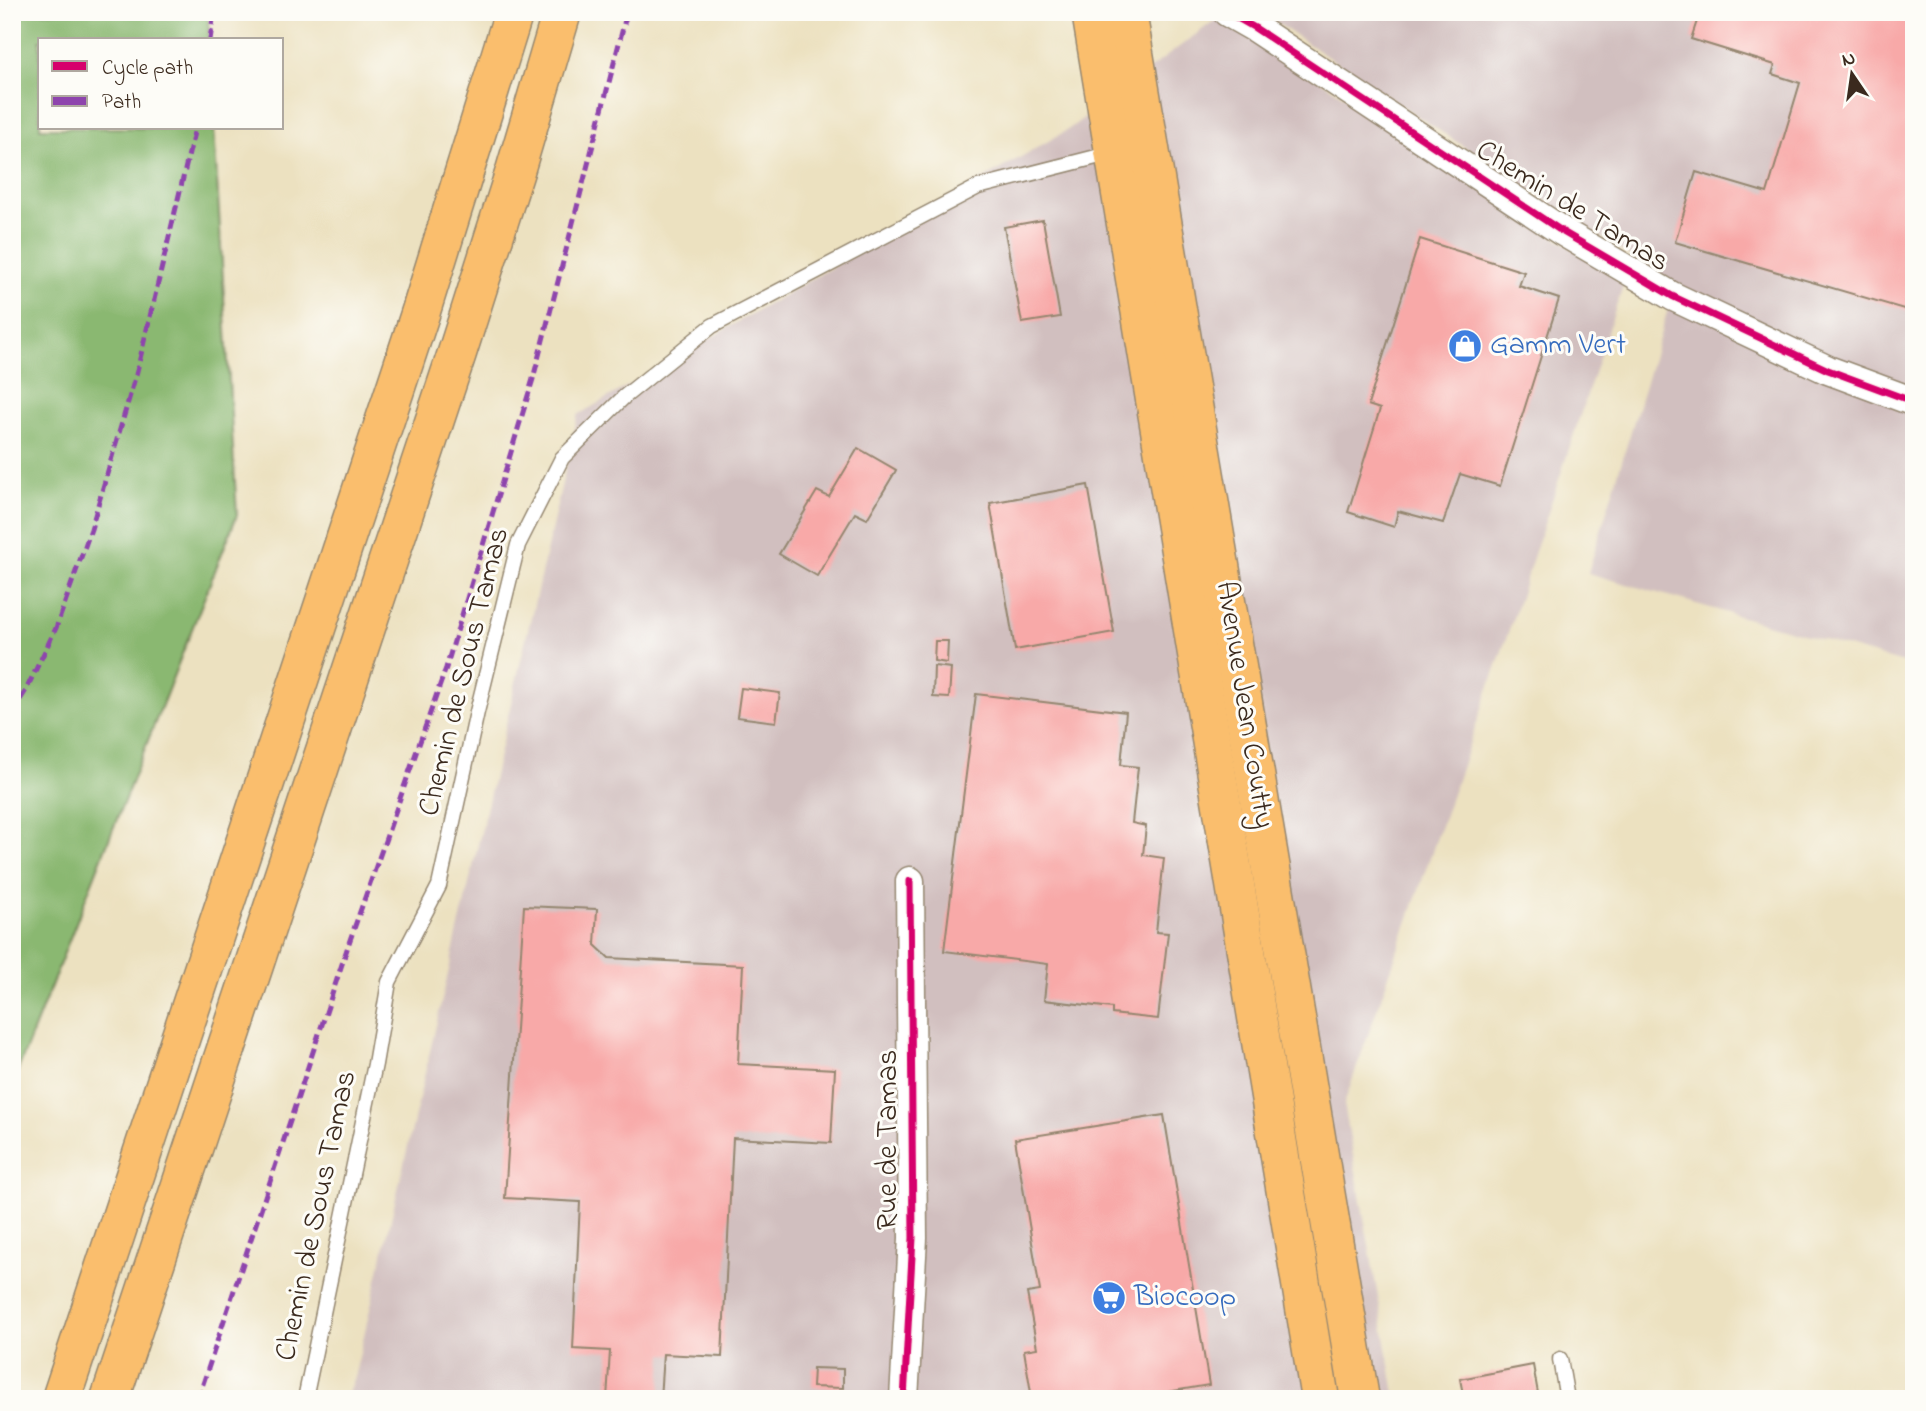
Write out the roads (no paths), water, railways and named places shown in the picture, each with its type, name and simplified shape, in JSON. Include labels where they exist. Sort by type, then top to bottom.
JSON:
[{"type":"main road","points":[[61,1399],[421,312],[514,12]]},
{"type":"main road","points":[[110,1399],[457,353],[519,159],[562,12]]},
{"type":"main road","name":"Avenue Jean Coutty","points":[[1090,12],[1320,1399]]},
{"type":"main road","name":"Avenue Jean Coutty","points":[[1128,12],[1360,1399]]},
{"type":"street","name":"Chemin de Tamas","points":[[1227,12],[1563,232],[1672,296],[1828,370],[1914,402]]},
{"type":"street","name":"Rue de Tamas","points":[[904,1399],[913,1238],[910,881]]},
{"type":"lane","name":"Chemin de Sous Tamas","points":[[305,1399],[373,1077],[389,982],[439,886],[477,712],[518,545],[562,458],[624,397],[712,326],[978,187],[1114,152]]},
{"type":"lane","points":[[1560,1359],[1567,1399]]},
{"type":"place","name":"Gamm Vert","points":[[1465,346]]},
{"type":"place","name":"Biocoop","points":[[1109,1298]]}]
